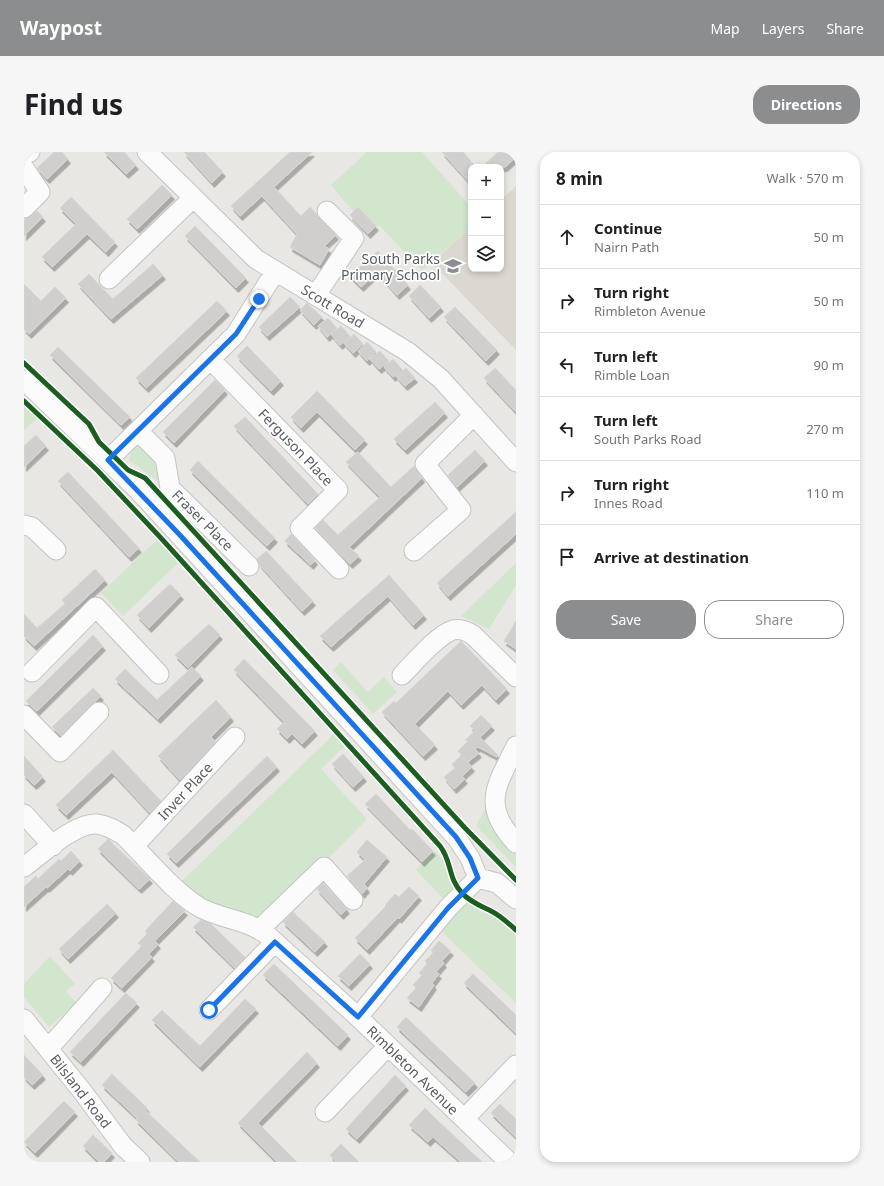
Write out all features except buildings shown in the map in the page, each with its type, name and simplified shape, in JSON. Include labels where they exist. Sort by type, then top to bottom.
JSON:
[{"type":"street","points":[[24,155],[30,152]]},
{"type":"street","name":"Scott Road","points":[[147,152],[256,259],[408,352],[441,379],[516,462]]},
{"type":"street","points":[[24,168],[40,192],[24,208]]},
{"type":"street","points":[[109,279],[193,198]]},
{"type":"street","points":[[316,296],[354,238],[327,211]]},
{"type":"street","points":[[108,460],[236,334],[275,272]]},
{"type":"street","name":"Ferguson Place","points":[[211,360],[338,490],[300,528],[338,569]]},
{"type":"street","points":[[24,380],[108,460],[178,533],[456,837],[470,858],[478,878]]},
{"type":"street","points":[[414,551],[461,510],[425,464],[474,415]]},
{"type":"street","name":"Fraser Place","points":[[138,431],[165,458],[170,488],[249,566]]},
{"type":"street","points":[[24,525],[32,527],[56,550]]},
{"type":"street","points":[[27,672],[96,607],[159,674]]},
{"type":"street","points":[[402,675],[446,633],[458,629],[468,631],[473,635],[516,678]]},
{"type":"street","points":[[24,716],[60,752],[99,712]]},
{"type":"street","name":"Inver Place","points":[[134,846],[235,737]]},
{"type":"street","points":[[516,746],[498,784],[494,805],[497,817],[503,829],[516,843]]},
{"type":"street","points":[[24,814],[54,846]]},
{"type":"street","name":"Rimbleton Avenue","points":[[24,868],[76,829],[97,824],[111,828],[123,835],[182,894],[201,908],[260,929],[358,1017],[509,1162]]},
{"type":"street","points":[[260,929],[324,867],[353,900]]},
{"type":"street","points":[[478,878],[497,883],[516,899]]},
{"type":"street","points":[[358,1017],[448,908],[478,878]]},
{"type":"street","points":[[209,1010],[275,942]]},
{"type":"street","points":[[48,1049],[102,988]]},
{"type":"street","name":"Bilsland Road","points":[[24,1019],[123,1146],[140,1162]]},
{"type":"street","points":[[325,1112],[388,1046]]},
{"type":"street","points":[[464,1118],[516,1065]]},
{"type":"shaded area","name":"South Parks Primary School","points":[[516,186],[516,350],[432,263],[468,230],[468,272],[504,272],[504,197]]},
{"type":"green space","points":[[367,152],[422,152],[468,204],[468,230],[422,271],[379,225],[376,226],[358,208],[353,211],[331,185]]},
{"type":"green space","points":[[24,401],[39,416],[24,430]]},
{"type":"green space","points":[[137,439],[161,463],[164,486],[129,460]]},
{"type":"green space","points":[[160,537],[181,560],[123,616],[101,593]]},
{"type":"green space","points":[[516,563],[516,585],[489,629],[461,616]]},
{"type":"green space","points":[[341,662],[368,692],[384,677],[397,692],[373,714],[333,670]]},
{"type":"green space","points":[[337,731],[348,743],[321,769],[367,819],[260,929],[176,887]]},
{"type":"green space","points":[[488,804],[516,849],[516,867],[476,826]]},
{"type":"green space","points":[[435,851],[448,866],[451,878],[458,890],[445,901],[416,870]]},
{"type":"green space","points":[[465,900],[470,900],[499,916],[516,930],[516,1003],[441,931]]},
{"type":"green space","points":[[50,956],[75,984],[66,991],[76,1003],[49,1027],[24,997],[24,984]]},
{"type":"cycle path","points":[[24,363],[89,424],[99,442],[128,470],[145,478],[465,828],[516,880]]},
{"type":"cycle path","points":[[24,401],[97,470],[160,537],[440,846],[447,858],[454,882],[462,893],[472,901],[498,915],[516,930]]},
{"type":"place","name":"South Parks Primary School","points":[[453,266]]},
{"type":"route","points":[[209,1010],[275,942],[358,1017],[432,926],[478,878],[470,858],[456,837],[178,533],[108,460],[236,334],[259,299]]}]
